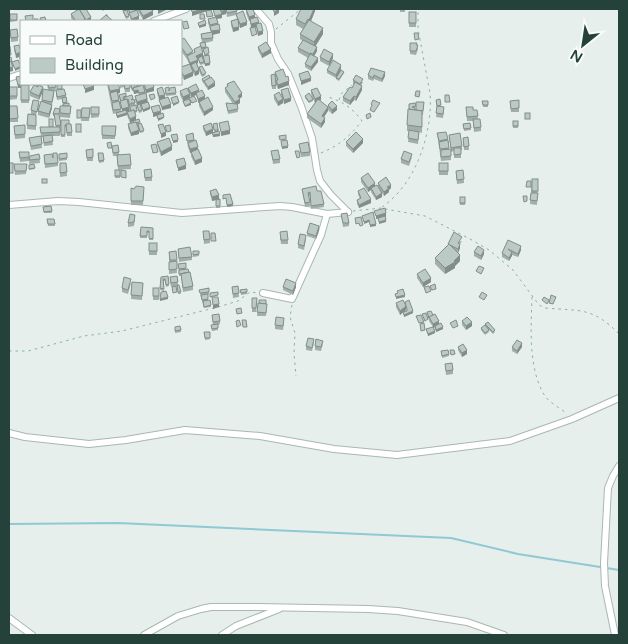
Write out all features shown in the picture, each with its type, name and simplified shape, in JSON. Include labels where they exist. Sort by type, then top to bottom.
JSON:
[{"type":"street","points":[[156,20],[183,9]]},
{"type":"street","points":[[256,9],[269,24],[271,43],[278,59],[288,74],[301,106],[312,138],[320,180],[331,195],[348,212]]},
{"type":"street","points":[[9,205],[58,201],[182,213],[287,206],[327,214],[348,212]]},
{"type":"street","points":[[263,293],[292,300],[321,235],[327,214]]},
{"type":"street","points":[[9,433],[25,437],[89,444],[184,430],[260,436],[334,449],[397,455],[497,444],[534,434],[619,398]]},
{"type":"street","points":[[615,635],[605,586],[604,563],[608,488],[619,466]]},
{"type":"street","points":[[144,635],[178,616],[206,608],[258,607],[398,611],[467,622],[504,635]]},
{"type":"street","points":[[222,635],[236,626],[283,608]]},
{"type":"street","points":[[9,618],[32,635]]},
{"type":"path","points":[[102,9],[111,20]]},
{"type":"path","points":[[271,32],[301,9]]},
{"type":"path","points":[[381,208],[394,199],[410,178],[428,126],[430,98],[418,29],[418,9]]},
{"type":"path","points":[[339,100],[341,94],[352,85]]},
{"type":"path","points":[[315,155],[336,147],[362,121],[353,109],[339,100],[328,97]]},
{"type":"path","points":[[348,212],[381,208],[425,216],[470,239],[513,270],[539,305],[544,308],[590,312],[607,320],[619,334]]},
{"type":"path","points":[[9,351],[28,351],[84,336],[122,331],[238,301],[250,292],[263,293]]},
{"type":"path","points":[[532,296],[531,334],[535,374],[546,397],[572,418]]},
{"type":"path","points":[[292,300],[290,317],[295,333],[296,376]]},
{"type":"building","points":[[79,9],[86,9],[91,17],[86,20]]},
{"type":"building","points":[[79,9],[85,19],[75,20],[71,14]]},
{"type":"building","points":[[128,9],[134,9],[135,11],[130,13]]},
{"type":"building","points":[[139,9],[152,9],[153,11],[143,16]]},
{"type":"building","points":[[191,9],[203,9],[192,12]]},
{"type":"building","points":[[213,9],[220,9],[222,14],[215,16]]},
{"type":"building","points":[[226,9],[237,9],[237,11],[227,13]]},
{"type":"building","points":[[246,9],[253,9],[255,15],[249,17]]},
{"type":"building","points":[[301,9],[314,9],[305,24],[296,19]]},
{"type":"building","points":[[127,10],[129,16],[126,17],[123,11]]},
{"type":"building","points":[[137,10],[139,16],[132,19],[129,13]]},
{"type":"building","points":[[211,10],[213,16],[207,17],[206,11]]},
{"type":"building","points":[[243,11],[247,22],[240,24],[236,14]]},
{"type":"building","points":[[409,12],[416,12],[416,23],[409,23]]},
{"type":"building","points":[[10,14],[17,14],[17,20],[10,20]]},
{"type":"building","points":[[200,14],[204,14],[205,19],[200,19]]},
{"type":"building","points":[[33,15],[33,20],[26,20],[25,16]]},
{"type":"building","points":[[106,15],[112,20],[100,20]]},
{"type":"building","points":[[216,17],[218,23],[210,25],[208,19]]},
{"type":"building","points":[[257,17],[259,22],[251,24],[250,19]]},
{"type":"building","points":[[238,19],[239,27],[233,28],[231,21]]},
{"type":"building","points":[[205,20],[206,24],[199,26],[198,23]]},
{"type":"building","points":[[309,20],[323,28],[314,42],[300,34]]},
{"type":"building","points":[[187,21],[189,28],[184,29],[182,22]]},
{"type":"building","points":[[261,23],[263,31],[258,32],[256,24]]},
{"type":"building","points":[[219,24],[220,30],[211,31],[210,26]]},
{"type":"building","points":[[255,27],[257,34],[252,36],[250,28]]},
{"type":"building","points":[[17,29],[18,37],[11,38],[10,30]]},
{"type":"building","points":[[212,32],[213,38],[202,39],[201,34]]},
{"type":"building","points":[[414,33],[418,33],[419,39],[415,40]]},
{"type":"building","points":[[184,38],[193,51],[187,55],[182,48],[182,39]]},
{"type":"building","points":[[303,40],[317,47],[313,54],[298,48]]},
{"type":"building","points":[[205,42],[206,47],[201,48],[200,43]]},
{"type":"building","points":[[266,42],[271,49],[262,54],[258,47]]},
{"type":"building","points":[[410,43],[417,43],[416,51],[410,51]]},
{"type":"building","points":[[19,45],[20,52],[16,54],[14,46]]},
{"type":"building","points":[[201,46],[203,53],[196,56],[198,60],[190,63],[187,56],[195,52],[194,49]]},
{"type":"building","points":[[208,47],[209,53],[205,55],[203,49]]},
{"type":"building","points":[[324,49],[333,54],[329,62],[320,57]]},
{"type":"building","points":[[310,54],[318,58],[311,67],[305,64]]},
{"type":"building","points":[[209,55],[210,63],[205,64],[203,56]]},
{"type":"building","points":[[202,56],[204,62],[200,63],[198,58]]},
{"type":"building","points":[[18,60],[20,66],[15,69],[12,62]]},
{"type":"building","points":[[333,60],[341,65],[336,75],[327,70]]},
{"type":"building","points":[[11,61],[13,67],[9,68],[9,62]]},
{"type":"building","points":[[196,62],[199,70],[195,72],[191,65]]},
{"type":"building","points":[[190,64],[193,72],[184,76],[182,67]]},
{"type":"building","points":[[202,66],[206,73],[202,75],[199,67]]},
{"type":"building","points":[[371,68],[385,72],[382,79],[374,75],[373,78],[368,75]]},
{"type":"building","points":[[283,69],[289,81],[278,85],[275,72]]},
{"type":"building","points":[[341,70],[344,72],[339,79],[336,78]]},
{"type":"building","points":[[308,71],[311,78],[301,81],[299,74]]},
{"type":"building","points":[[275,74],[276,85],[272,86],[271,75]]},
{"type":"building","points":[[209,75],[210,78],[204,82],[202,79]]},
{"type":"building","points":[[356,75],[363,79],[360,84],[353,80]]},
{"type":"building","points":[[20,76],[20,84],[18,85],[16,77]]},
{"type":"building","points":[[211,77],[215,82],[208,87],[204,81]]},
{"type":"building","points":[[234,81],[242,93],[238,96],[240,99],[235,102],[225,88],[228,86],[227,84]]},
{"type":"building","points":[[355,82],[362,86],[356,97],[354,96],[350,101],[343,97]]},
{"type":"building","points":[[196,84],[199,90],[191,93],[188,88]]},
{"type":"building","points":[[21,85],[29,85],[29,100],[21,100]]},
{"type":"building","points":[[34,85],[43,87],[39,96],[30,92]]},
{"type":"building","points":[[48,85],[55,85],[56,87],[49,88]]},
{"type":"building","points":[[57,85],[62,85],[62,89],[57,89]]},
{"type":"building","points":[[83,85],[94,86],[85,89]]},
{"type":"building","points":[[108,85],[118,85],[120,89],[110,91]]},
{"type":"building","points":[[124,85],[130,85],[130,88],[125,89]]},
{"type":"building","points":[[143,85],[145,92],[139,93],[138,90],[134,91],[133,88]]},
{"type":"building","points":[[144,85],[153,85],[154,87],[146,90]]},
{"type":"building","points":[[9,87],[17,87],[17,96],[9,96]]},
{"type":"building","points":[[162,87],[165,95],[159,96],[157,89]]},
{"type":"building","points":[[169,87],[169,91],[170,88],[175,87],[176,93],[166,94],[165,88]]},
{"type":"building","points":[[187,88],[190,94],[183,97],[180,91]]},
{"type":"building","points":[[288,88],[291,98],[284,100],[281,90]]},
{"type":"building","points":[[317,88],[321,96],[315,99],[311,90]]},
{"type":"building","points":[[43,89],[54,91],[52,102],[42,100]]},
{"type":"building","points":[[64,89],[66,95],[57,97],[56,90]]},
{"type":"building","points":[[202,90],[205,96],[198,99],[196,93]]},
{"type":"building","points":[[117,91],[119,100],[112,101],[110,93]]},
{"type":"building","points":[[416,91],[420,91],[419,97],[415,96]]},
{"type":"building","points":[[279,92],[283,99],[278,102],[274,95]]},
{"type":"building","points":[[126,93],[126,96],[123,97],[124,100],[121,101],[119,95]]},
{"type":"building","points":[[146,93],[147,99],[137,102],[135,96]]},
{"type":"building","points":[[309,93],[313,99],[309,102],[305,96]]},
{"type":"building","points":[[154,94],[155,98],[151,100],[149,95]]},
{"type":"building","points":[[132,95],[133,98],[131,100],[134,99],[135,103],[131,103],[131,106],[136,105],[137,111],[131,111],[128,99],[125,100],[125,97]]},
{"type":"building","points":[[445,95],[449,95],[450,102],[445,102]]},
{"type":"building","points":[[177,96],[179,102],[173,104],[171,98]]},
{"type":"building","points":[[194,96],[197,101],[192,103],[189,98]]},
{"type":"building","points":[[66,97],[67,102],[63,103],[62,98]]},
{"type":"building","points":[[168,97],[171,104],[162,107],[159,100]]},
{"type":"building","points":[[208,97],[213,107],[204,112],[199,102]]},
{"type":"building","points":[[127,99],[129,107],[122,109],[120,101]]},
{"type":"building","points":[[189,99],[191,103],[185,106],[183,101]]},
{"type":"building","points":[[318,99],[328,107],[322,116],[325,118],[321,124],[307,114]]},
{"type":"building","points":[[440,99],[441,105],[437,106],[436,100]]},
{"type":"building","points":[[33,100],[39,101],[37,112],[31,110]]},
{"type":"building","points":[[373,100],[380,103],[374,112],[370,110]]},
{"type":"building","points":[[519,100],[519,108],[511,109],[510,101]]},
{"type":"building","points":[[41,101],[52,105],[49,114],[38,111]]},
{"type":"building","points":[[119,101],[121,109],[113,110],[112,103]]},
{"type":"building","points":[[332,101],[337,106],[332,110],[328,105]]},
{"type":"building","points":[[482,101],[488,101],[488,105],[483,105]]},
{"type":"building","points":[[148,102],[150,107],[143,110],[141,104]]},
{"type":"building","points":[[416,102],[424,102],[423,111],[416,110]]},
{"type":"building","points":[[226,103],[237,104],[238,109],[228,111]]},
{"type":"building","points":[[415,103],[416,106],[412,107],[415,110],[409,109],[409,104]]},
{"type":"building","points":[[140,104],[142,110],[139,111],[137,105]]},
{"type":"building","points":[[159,105],[161,111],[153,113],[151,107]]},
{"type":"building","points":[[9,106],[17,106],[18,118],[9,119]]},
{"type":"building","points":[[60,106],[71,106],[70,114],[60,113]]},
{"type":"building","points":[[437,106],[444,107],[443,114],[436,113]]},
{"type":"building","points":[[91,107],[99,107],[99,114],[91,114]]},
{"type":"building","points":[[466,107],[473,107],[473,110],[477,110],[478,116],[467,117]]},
{"type":"building","points":[[55,108],[60,109],[59,114],[53,114]]},
{"type":"building","points":[[82,108],[90,108],[89,118],[81,117]]},
{"type":"building","points":[[408,109],[422,111],[422,127],[407,125]]},
{"type":"building","points":[[77,110],[81,110],[81,118],[77,118]]},
{"type":"building","points":[[126,110],[127,113],[117,116],[116,113]]},
{"type":"building","points":[[134,110],[136,116],[130,119],[127,112]]},
{"type":"building","points":[[163,113],[164,117],[158,119],[157,115]]},
{"type":"building","points":[[370,113],[371,117],[367,119],[366,115]]},
{"type":"building","points":[[525,113],[530,113],[530,119],[525,119]]},
{"type":"building","points":[[28,114],[36,115],[36,126],[27,125]]},
{"type":"building","points":[[54,114],[59,114],[61,125],[56,126]]},
{"type":"building","points":[[49,119],[53,119],[53,127],[49,127]]},
{"type":"building","points":[[139,119],[140,122],[133,123],[133,121]]},
{"type":"building","points":[[473,119],[480,119],[481,127],[474,128]]},
{"type":"building","points":[[61,120],[69,120],[69,124],[65,125],[65,135],[61,135]]},
{"type":"building","points":[[228,121],[230,130],[221,132],[219,123]]},
{"type":"building","points":[[513,121],[518,121],[518,126],[513,126]]},
{"type":"building","points":[[136,122],[139,130],[131,133],[128,124]]},
{"type":"building","points":[[141,123],[144,130],[140,132],[138,124]]},
{"type":"building","points":[[211,123],[213,129],[206,132],[203,126]]},
{"type":"building","points":[[217,123],[218,130],[214,130],[213,124]]},
{"type":"building","points":[[470,123],[471,128],[464,129],[463,124]]},
{"type":"building","points":[[66,124],[71,124],[72,132],[67,133]]},
{"type":"building","points":[[76,124],[81,124],[81,132],[76,132]]},
{"type":"building","points":[[163,124],[166,132],[161,134],[158,125]]},
{"type":"building","points":[[25,125],[25,134],[15,135],[14,126]]},
{"type":"building","points":[[170,125],[171,131],[167,132],[165,126]]},
{"type":"building","points":[[102,126],[116,126],[115,136],[102,135]]},
{"type":"building","points":[[40,127],[60,127],[60,132],[41,133]]},
{"type":"building","points":[[409,130],[419,132],[418,140],[408,138]]},
{"type":"building","points":[[219,131],[220,134],[213,135],[212,133]]},
{"type":"building","points":[[356,132],[363,139],[353,149],[346,142]]},
{"type":"building","points":[[446,132],[448,139],[439,141],[437,133]]},
{"type":"building","points":[[193,133],[194,140],[187,141],[186,135]]},
{"type":"building","points":[[460,133],[462,146],[451,148],[449,135]]},
{"type":"building","points":[[177,134],[178,140],[173,141],[171,135]]},
{"type":"building","points":[[52,135],[53,141],[44,143],[43,136]]},
{"type":"building","points":[[286,135],[286,139],[280,140],[279,136]]},
{"type":"building","points":[[41,136],[42,144],[31,146],[29,138]]},
{"type":"building","points":[[468,137],[469,146],[464,147],[463,138]]},
{"type":"building","points":[[169,138],[172,146],[161,152],[157,142]]},
{"type":"building","points":[[196,140],[198,147],[190,149],[188,143]]},
{"type":"building","points":[[287,140],[288,146],[282,147],[281,141]]},
{"type":"building","points":[[448,140],[449,148],[440,149],[439,142]]},
{"type":"building","points":[[111,142],[112,148],[108,148],[107,143]]},
{"type":"building","points":[[308,142],[310,152],[301,153],[299,144]]},
{"type":"building","points":[[156,144],[158,152],[153,153],[151,145]]},
{"type":"building","points":[[118,145],[119,152],[113,153],[112,146]]},
{"type":"building","points":[[454,148],[461,148],[461,154],[454,155]]},
{"type":"building","points":[[93,149],[93,157],[87,158],[86,150]]},
{"type":"building","points":[[198,149],[202,158],[195,161],[191,152]]},
{"type":"building","points":[[451,149],[451,156],[441,157],[441,150]]},
{"type":"building","points":[[278,150],[280,159],[273,160],[271,151]]},
{"type":"building","points":[[295,151],[299,151],[300,157],[297,158]]},
{"type":"building","points":[[404,151],[412,154],[409,162],[401,159]]},
{"type":"building","points":[[19,152],[29,152],[29,157],[20,158]]},
{"type":"building","points":[[53,153],[57,153],[58,163],[45,164],[44,155],[52,154],[53,158]]},
{"type":"building","points":[[67,153],[67,158],[59,159],[59,154]]},
{"type":"building","points":[[98,153],[103,153],[104,160],[99,161]]},
{"type":"building","points":[[39,154],[40,159],[29,160],[30,156]]},
{"type":"building","points":[[130,154],[131,165],[118,166],[117,155]]},
{"type":"building","points":[[184,158],[186,165],[178,168],[176,160]]},
{"type":"building","points":[[9,163],[13,163],[13,173],[9,173]]},
{"type":"building","points":[[60,163],[66,163],[67,172],[60,173]]},
{"type":"building","points":[[439,163],[448,163],[448,171],[439,171]]},
{"type":"building","points":[[14,164],[27,164],[26,171],[15,171]]},
{"type":"building","points":[[34,164],[35,168],[29,169],[29,165]]},
{"type":"building","points":[[151,169],[152,177],[145,178],[144,170]]},
{"type":"building","points":[[115,170],[120,170],[120,176],[115,176]]},
{"type":"building","points":[[121,170],[126,171],[126,178],[121,177]]},
{"type":"building","points":[[463,170],[464,179],[457,180],[456,171]]},
{"type":"building","points":[[368,173],[375,183],[368,188],[361,178]]},
{"type":"building","points":[[386,177],[391,185],[384,192],[378,183]]},
{"type":"building","points":[[42,179],[47,179],[47,183],[42,183]]},
{"type":"building","points":[[532,179],[538,179],[538,191],[532,191]]},
{"type":"building","points":[[527,181],[531,181],[531,187],[526,187]]},
{"type":"building","points":[[377,185],[382,193],[376,197],[371,188]]},
{"type":"building","points":[[136,186],[144,187],[143,201],[131,201],[131,188],[134,189]]},
{"type":"building","points":[[316,186],[317,191],[321,191],[324,204],[311,206],[310,192],[308,193],[310,202],[305,203],[302,189]]},
{"type":"building","points":[[364,188],[371,199],[359,205],[357,200],[361,198],[358,191]]},
{"type":"building","points":[[216,189],[219,195],[212,197],[210,191]]},
{"type":"building","points":[[531,193],[538,193],[537,201],[530,200]]},
{"type":"building","points":[[230,194],[233,204],[227,205],[226,198],[223,199],[223,195]]},
{"type":"building","points":[[523,196],[527,196],[527,201],[524,202]]},
{"type":"building","points":[[460,197],[465,197],[465,203],[460,203]]},
{"type":"building","points":[[220,199],[220,206],[216,206],[216,200]]},
{"type":"building","points":[[51,206],[52,211],[44,212],[43,207]]},
{"type":"building","points":[[385,208],[386,213],[376,216],[374,211]]},
{"type":"building","points":[[373,212],[376,224],[370,225],[369,220],[364,222],[362,216]]},
{"type":"building","points":[[347,213],[349,223],[343,223],[341,214]]},
{"type":"building","points":[[130,214],[135,215],[134,222],[128,223]]},
{"type":"building","points":[[385,216],[386,220],[379,222],[378,218]]},
{"type":"building","points":[[361,217],[363,225],[360,226],[359,223],[356,224],[355,218]]},
{"type":"building","points":[[47,219],[54,219],[55,224],[48,224]]},
{"type":"building","points":[[310,223],[319,226],[316,236],[307,233]]},
{"type":"building","points":[[141,227],[153,228],[153,239],[149,238],[149,231],[147,231],[147,236],[140,236]]},
{"type":"building","points":[[203,231],[209,231],[210,239],[204,240]]},
{"type":"building","points":[[287,231],[288,240],[281,240],[280,232]]},
{"type":"building","points":[[454,232],[462,237],[458,243],[460,244],[458,249],[448,244]]},
{"type":"building","points":[[211,233],[215,233],[216,241],[211,241]]},
{"type":"building","points":[[300,234],[306,235],[304,246],[298,244]]},
{"type":"building","points":[[508,240],[521,246],[518,254],[508,249],[512,252],[509,258],[502,253]]},
{"type":"building","points":[[149,243],[157,243],[157,251],[149,251]]},
{"type":"building","points":[[449,244],[460,255],[455,262],[445,268],[435,258]]},
{"type":"building","points":[[478,246],[484,250],[481,256],[474,252]]},
{"type":"building","points":[[190,247],[192,257],[179,258],[178,249]]},
{"type":"building","points":[[176,251],[177,260],[170,260],[169,252]]},
{"type":"building","points":[[193,251],[199,251],[199,254],[193,255]]},
{"type":"building","points":[[177,261],[177,269],[169,270],[169,262]]},
{"type":"building","points":[[186,263],[186,268],[179,269],[178,264]]},
{"type":"building","points":[[479,266],[484,268],[481,274],[476,271]]},
{"type":"building","points":[[188,269],[189,272],[179,274],[179,270]]},
{"type":"building","points":[[425,269],[431,278],[423,283],[417,274]]},
{"type":"building","points":[[190,272],[193,286],[183,288],[181,274]]},
{"type":"building","points":[[168,276],[169,284],[166,285],[165,279],[163,279],[164,289],[160,288],[161,277]]},
{"type":"building","points":[[177,276],[178,282],[171,283],[170,277]]},
{"type":"building","points":[[124,277],[131,279],[128,290],[122,288]]},
{"type":"building","points":[[286,279],[296,283],[293,291],[283,287]]},
{"type":"building","points":[[132,282],[143,283],[142,296],[131,295]]},
{"type":"building","points":[[435,284],[436,289],[432,290],[430,286]]},
{"type":"building","points":[[177,285],[179,285],[181,292],[178,292]]},
{"type":"building","points":[[176,286],[177,292],[173,293],[172,287]]},
{"type":"building","points":[[238,286],[239,293],[233,294],[232,287]]},
{"type":"building","points":[[429,286],[431,291],[426,293],[424,287]]},
{"type":"building","points":[[153,288],[159,288],[159,296],[153,296]]},
{"type":"building","points":[[209,288],[209,292],[200,293],[199,290]]},
{"type":"building","points":[[247,289],[247,292],[241,293],[240,290]]},
{"type":"building","points":[[403,289],[405,295],[396,297],[397,291]]},
{"type":"building","points":[[166,291],[168,297],[160,299],[161,292]]},
{"type":"building","points":[[218,292],[218,295],[210,297],[210,293]]},
{"type":"building","points":[[482,292],[487,295],[484,300],[479,297]]},
{"type":"building","points":[[208,294],[208,299],[202,300],[201,295]]},
{"type":"building","points":[[551,295],[556,297],[553,304],[549,303]]},
{"type":"building","points":[[212,297],[218,297],[219,304],[213,305]]},
{"type":"building","points":[[544,297],[549,300],[547,304],[542,300]]},
{"type":"building","points":[[252,298],[257,298],[256,308],[252,308]]},
{"type":"building","points":[[210,300],[211,305],[204,307],[203,301]]},
{"type":"building","points":[[259,300],[266,300],[266,304],[259,303]]},
{"type":"building","points":[[403,300],[406,306],[400,311],[396,303]]},
{"type":"building","points":[[409,300],[413,311],[404,315],[403,312],[407,311],[405,302]]},
{"type":"building","points":[[258,303],[267,304],[266,313],[257,312]]},
{"type":"building","points":[[241,308],[242,313],[237,314],[236,309]]},
{"type":"building","points":[[431,311],[433,315],[429,318],[427,312]]},
{"type":"building","points":[[426,313],[428,319],[425,321],[422,314]]},
{"type":"building","points":[[219,314],[220,321],[213,322],[212,315]]},
{"type":"building","points":[[435,314],[439,321],[433,324],[429,317]]},
{"type":"building","points":[[421,315],[424,322],[419,323],[416,316]]},
{"type":"building","points":[[276,317],[284,318],[283,326],[275,325]]},
{"type":"building","points":[[467,317],[472,322],[466,326],[462,321]]},
{"type":"building","points":[[239,320],[241,325],[237,327],[236,321]]},
{"type":"building","points":[[242,320],[246,320],[247,327],[243,327]]},
{"type":"building","points":[[456,320],[458,326],[453,328],[450,323]]},
{"type":"building","points":[[488,322],[495,330],[493,332],[485,324]]},
{"type":"building","points":[[424,323],[425,330],[421,331],[420,324]]},
{"type":"building","points":[[441,323],[443,327],[436,330],[435,326]]},
{"type":"building","points":[[218,324],[218,328],[212,329],[211,325]]},
{"type":"building","points":[[485,325],[489,330],[485,333],[481,328]]},
{"type":"building","points":[[180,326],[181,330],[175,331],[175,327]]},
{"type":"building","points":[[433,327],[435,331],[428,334],[426,329]]},
{"type":"building","points":[[204,332],[210,332],[210,338],[205,338]]},
{"type":"building","points":[[308,338],[314,339],[312,348],[306,346]]},
{"type":"building","points":[[316,339],[323,341],[321,347],[315,346]]},
{"type":"building","points":[[517,340],[522,343],[517,351],[512,347]]},
{"type":"building","points":[[463,344],[467,350],[462,353],[458,347]]},
{"type":"building","points":[[448,350],[449,354],[442,356],[441,351]]},
{"type":"building","points":[[450,350],[454,350],[455,354],[451,355]]},
{"type":"building","points":[[452,363],[453,370],[446,371],[445,364]]},
{"type":"waterway","points":[[9,524],[118,523],[451,538],[518,554],[619,570]]}]
